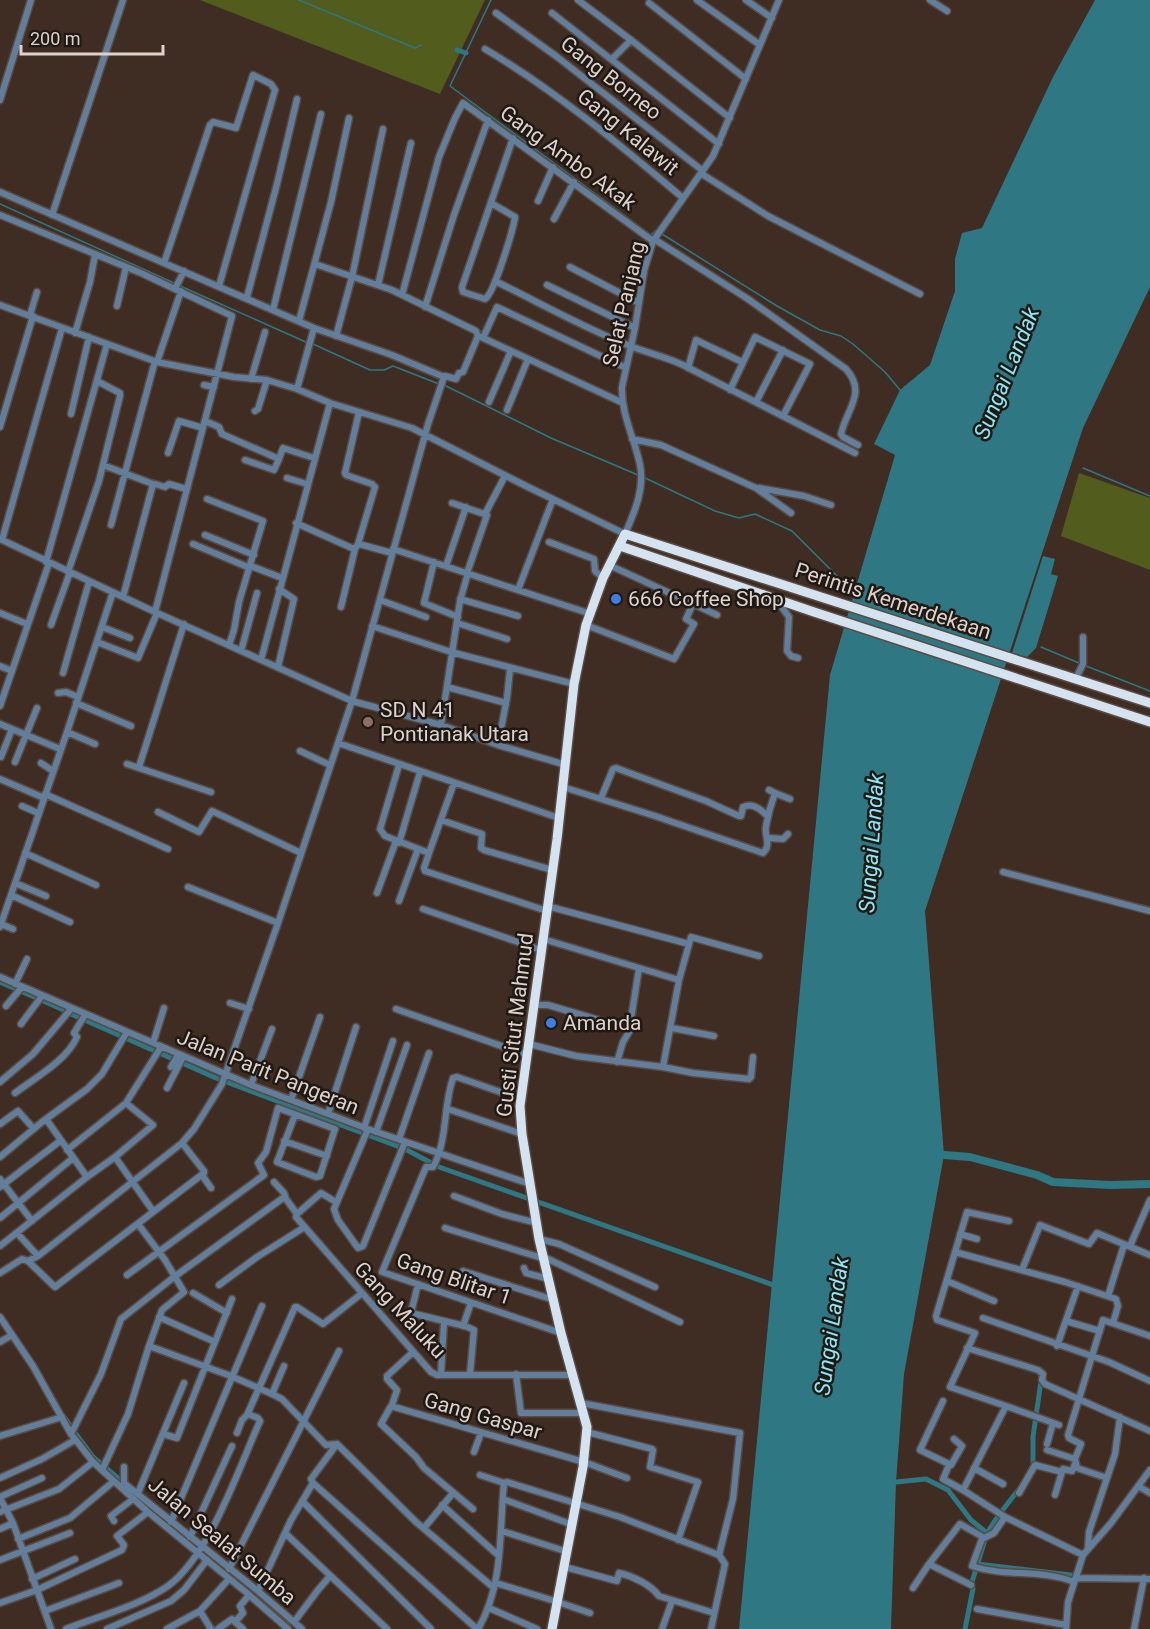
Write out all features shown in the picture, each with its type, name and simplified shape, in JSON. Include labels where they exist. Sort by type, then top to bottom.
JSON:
[{"type":"highway","name":"Gusti Situt Mahmud","points":[[552,1629],[577,1503],[587,1432],[539,1239],[522,1134],[520,1107],[566,765],[574,684],[586,625],[603,578],[626,534]]},
{"type":"highway","name":"Perintis Kemerdekaan","points":[[626,534],[1150,703]]},
{"type":"highway","points":[[620,546],[779,601],[1150,722]]},
{"type":"highway","points":[[760,577],[760,594]]},
{"type":"street","points":[[0,100],[31,0]]},
{"type":"street","points":[[52,215],[123,0]]},
{"type":"street","points":[[578,0],[730,118]]},
{"type":"street","points":[[697,0],[760,45]]},
{"type":"street","points":[[746,0],[772,18]]},
{"type":"street","name":"Selat Panjang","points":[[626,534],[642,480],[641,466],[622,403],[622,387],[644,271],[657,236],[703,172],[719,144],[779,0]]},
{"type":"street","points":[[930,0],[946,11]]},
{"type":"street","points":[[649,3],[746,79]]},
{"type":"street","name":"Gang Borneo","points":[[496,13],[556,56],[703,172],[768,216],[920,294]]},
{"type":"street","points":[[552,13],[719,144]]},
{"type":"street","points":[[612,59],[631,40]]},
{"type":"street","name":"Gang Kalawit","points":[[485,49],[523,71],[684,198]]},
{"type":"street","points":[[164,263],[211,123],[236,128],[253,75],[274,86],[275,90],[219,286]]},
{"type":"street","points":[[247,297],[297,99]]},
{"type":"street","name":"Gang Ambo Akak","points":[[402,295],[439,157],[462,104],[466,104],[574,182],[657,236],[846,369],[853,377],[856,389],[841,434],[858,445]]},
{"type":"street","points":[[273,310],[321,114]]},
{"type":"street","points":[[299,321],[332,202],[349,117]]},
{"type":"street","points":[[425,307],[454,215],[488,120]]},
{"type":"street","points":[[336,336],[352,278],[383,129]]},
{"type":"street","points":[[491,203],[515,217],[487,299],[462,290],[491,203],[513,138]]},
{"type":"street","points":[[378,285],[411,143]]},
{"type":"street","points":[[538,201],[553,167]]},
{"type":"street","points":[[554,219],[574,182]]},
{"type":"street","points":[[0,192],[164,263],[182,274],[247,297],[299,321],[313,331],[336,336],[392,355],[442,382]]},
{"type":"street","points":[[0,215],[178,289],[232,316],[156,613],[138,658],[97,642]]},
{"type":"street","points":[[75,333],[90,282],[95,255]]},
{"type":"street","points":[[315,264],[402,295],[476,331],[481,337],[622,403]]},
{"type":"street","points":[[117,306],[126,267]]},
{"type":"street","points":[[570,267],[639,303]]},
{"type":"street","points":[[111,525],[182,274]]},
{"type":"street","points":[[495,281],[569,319],[631,347],[662,356],[688,368],[855,453]]},
{"type":"street","points":[[547,285],[635,328]]},
{"type":"street","points":[[0,427],[37,292]]},
{"type":"street","points":[[0,305],[156,362],[218,374],[267,380],[297,389],[330,403],[405,425],[626,534]]},
{"type":"street","points":[[28,1261],[38,1256],[182,1143],[194,1129],[224,1078],[352,701],[426,434],[446,375],[456,379],[463,372],[497,307],[626,368]]},
{"type":"street","points":[[62,328],[1,540],[352,701],[441,725],[566,765]]},
{"type":"street","points":[[297,389],[313,331]]},
{"type":"street","points":[[251,379],[265,332]]},
{"type":"street","points":[[71,414],[89,337]]},
{"type":"street","points":[[730,390],[755,337],[783,350],[810,364],[783,416]]},
{"type":"street","points":[[688,368],[696,340],[742,362]]},
{"type":"street","points":[[0,706],[47,562],[107,344]]},
{"type":"street","points":[[756,402],[783,350]]},
{"type":"street","points":[[489,402],[511,351]]},
{"type":"street","points":[[507,410],[528,359]]},
{"type":"street","points":[[255,411],[261,402],[267,380]]},
{"type":"street","points":[[51,626],[103,465],[120,394],[97,381]]},
{"type":"street","points":[[204,385],[214,387]]},
{"type":"street","points":[[261,660],[330,403]]},
{"type":"street","points":[[341,607],[375,487],[345,473],[359,412]]},
{"type":"street","points":[[168,453],[179,421],[219,427],[222,434],[279,459]]},
{"type":"street","points":[[632,439],[661,445],[756,488],[791,513]]},
{"type":"street","points":[[245,460],[274,470],[283,447],[314,458]]},
{"type":"street","points":[[103,465],[153,485],[165,487],[169,484],[186,489]]},
{"type":"street","points":[[441,725],[460,598],[487,515],[485,514],[505,476]]},
{"type":"street","points":[[287,478],[307,484]]},
{"type":"street","points":[[123,597],[153,485]]},
{"type":"street","points":[[756,488],[804,496],[831,505]]},
{"type":"street","points":[[207,499],[263,520],[229,645]]},
{"type":"street","points":[[518,590],[553,499]]},
{"type":"street","points":[[452,502],[485,514]]},
{"type":"street","points":[[446,566],[466,507]]},
{"type":"street","points":[[296,524],[357,547],[393,551],[434,562],[591,614]]},
{"type":"street","points":[[205,535],[254,555]]},
{"type":"street","points":[[549,542],[594,559],[595,571],[603,578]]},
{"type":"street","points":[[193,544],[282,578]]},
{"type":"street","points":[[434,562],[424,603],[457,620],[507,639]]},
{"type":"street","points":[[609,565],[717,615]]},
{"type":"street","points":[[63,673],[89,582]]},
{"type":"street","points":[[278,667],[294,599],[279,589]]},
{"type":"street","points":[[13,929],[1,926],[60,749],[68,732],[113,592]]},
{"type":"street","points":[[241,651],[257,593]]},
{"type":"street","points":[[460,598],[518,616]]},
{"type":"street","points":[[380,600],[426,617]]},
{"type":"street","points":[[779,601],[789,617],[787,651],[791,656],[798,658]]},
{"type":"street","points":[[586,625],[675,659],[694,624],[686,619],[693,604]]},
{"type":"street","points":[[0,613],[27,624]]},
{"type":"street","points":[[139,767],[184,624]]},
{"type":"street","points":[[372,626],[510,669],[574,684]]},
{"type":"street","points":[[102,627],[130,638]]},
{"type":"street","points":[[1072,678],[1083,664],[1083,637]]},
{"type":"street","points":[[0,666],[12,671]]},
{"type":"street","points":[[498,745],[510,669]]},
{"type":"street","points":[[447,687],[506,704]]},
{"type":"street","points":[[58,693],[66,692],[77,700],[131,726]]},
{"type":"street","points":[[15,762],[37,708]]},
{"type":"street","points":[[0,724],[60,749]]},
{"type":"street","points":[[1,757],[12,729]]},
{"type":"street","points":[[68,732],[95,744]]},
{"type":"street","points":[[338,743],[559,818]]},
{"type":"street","points":[[300,751],[330,765]]},
{"type":"street","points":[[40,763],[53,771]]},
{"type":"street","points":[[127,764],[211,792]]},
{"type":"street","points":[[399,765],[380,829],[385,836],[429,853]]},
{"type":"street","points":[[601,798],[613,769],[616,768],[741,816],[745,806],[753,806],[759,808],[768,817]]},
{"type":"street","points":[[377,893],[398,842],[420,772]]},
{"type":"street","points":[[0,778],[168,849]]},
{"type":"street","points":[[454,783],[429,853],[425,871],[547,908],[759,957]]},
{"type":"street","points":[[563,787],[763,854],[767,849],[769,838],[766,832],[772,791],[790,799]]},
{"type":"street","points":[[22,806],[38,813]]},
{"type":"street","points":[[158,812],[199,832],[212,811],[301,853]]},
{"type":"street","points":[[441,820],[482,834],[481,848],[484,850],[552,870]]},
{"type":"street","points":[[769,838],[783,838],[788,834]]},
{"type":"street","points":[[399,901],[418,849]]},
{"type":"street","points":[[25,853],[96,885]]},
{"type":"street","points":[[1003,872],[1150,911]]},
{"type":"street","points":[[15,883],[46,896]]},
{"type":"street","points":[[188,887],[278,923]]},
{"type":"street","points":[[11,895],[70,922]]},
{"type":"street","points":[[423,909],[541,950]]},
{"type":"street","points":[[543,939],[680,980]]},
{"type":"street","points":[[663,1067],[689,939]]},
{"type":"street","points":[[15,984],[27,959]]},
{"type":"street","points":[[617,1062],[623,1042],[629,1032],[639,968]]},
{"type":"street","name":"Jalan Parit Pangeran","points":[[0,977],[15,984],[20,990],[42,996],[124,1035],[153,1043],[158,1051],[178,1060],[328,1114],[366,1132],[376,1132],[438,1152],[531,1187]]},
{"type":"street","points":[[6,1005],[20,990]]},
{"type":"street","points":[[21,1024],[42,996]]},
{"type":"street","points":[[230,1003],[249,1009]]},
{"type":"street","points":[[534,1005],[548,1005],[606,1022]]},
{"type":"street","points":[[153,1043],[164,1008]]},
{"type":"street","points":[[0,1082],[33,1054],[71,1009]]},
{"type":"street","points":[[396,1009],[526,1055]]},
{"type":"street","points":[[15,1093],[60,1059],[74,1043],[76,1037],[74,1033],[85,1015]]},
{"type":"street","points":[[291,1100],[321,1017]]},
{"type":"street","points":[[328,1114],[356,1027]]},
{"type":"street","points":[[672,1028],[714,1036]]},
{"type":"street","points":[[251,1086],[272,1029]]},
{"type":"street","points":[[0,1157],[87,1089],[102,1074],[124,1035]]},
{"type":"street","points":[[393,1041],[366,1132],[334,1209],[338,1220],[358,1248],[361,1247],[401,1152],[429,1053]]},
{"type":"street","points":[[529,1044],[576,1056],[749,1079],[753,1057]]},
{"type":"street","points":[[376,1132],[407,1045]]},
{"type":"street","points":[[67,1150],[126,1103],[158,1051]]},
{"type":"street","points":[[167,1088],[178,1060]]},
{"type":"street","points":[[438,1152],[454,1077],[508,1095]]},
{"type":"street","points":[[0,1246],[153,1125],[126,1103]]},
{"type":"street","points":[[302,1117],[305,1106]]},
{"type":"street","points":[[127,1275],[264,1175],[258,1163],[266,1152],[277,1109],[279,1108],[334,1128],[327,1156],[318,1177],[279,1164],[277,1160],[295,1115]]},
{"type":"street","points":[[448,1109],[522,1134]]},
{"type":"street","points":[[0,1124],[18,1111],[34,1129]]},
{"type":"street","points":[[46,1119],[87,1177]]},
{"type":"street","points":[[32,1221],[1,1183],[60,1141]]},
{"type":"street","points":[[284,1141],[327,1156]]},
{"type":"street","points":[[0,1273],[22,1259],[28,1261],[55,1287],[202,1175],[204,1171],[182,1143]]},
{"type":"street","name":"Gang Blitar 1","points":[[438,1152],[435,1164],[426,1167],[382,1271],[387,1275],[561,1334]]},
{"type":"street","points":[[115,1157],[153,1211]]},
{"type":"street","points":[[0,1218],[73,1158]]},
{"type":"street","points":[[202,1175],[211,1188]]},
{"type":"street","name":"Gang Maluku","points":[[274,1182],[284,1193],[303,1228],[431,1372],[573,1375]]},
{"type":"street","points":[[297,1217],[321,1192],[336,1202]]},
{"type":"street","points":[[454,1196],[502,1214],[537,1223]]},
{"type":"street","points":[[0,1478],[42,1459],[73,1437],[101,1374],[119,1322],[174,1277],[269,1207],[283,1198],[286,1199]]},
{"type":"street","points":[[1108,1296],[1127,1246],[1150,1200]]},
{"type":"street","points":[[1009,1221],[967,1212],[936,1318],[975,1333],[950,1387],[1056,1424],[1047,1447],[1075,1462],[1077,1468],[1107,1478]]},
{"type":"street","points":[[103,1467],[128,1414],[159,1317],[164,1308],[184,1292],[159,1250],[138,1224]]},
{"type":"street","points":[[1022,1270],[1040,1225],[1089,1244],[1092,1243],[1097,1233],[1150,1255]]},
{"type":"street","points":[[219,1284],[303,1228]]},
{"type":"street","points":[[445,1228],[545,1258],[680,1322]]},
{"type":"street","points":[[17,1233],[38,1256]]},
{"type":"street","points":[[960,1234],[977,1239]]},
{"type":"street","points":[[539,1239],[559,1244],[655,1287]]},
{"type":"street","points":[[955,1252],[1078,1286],[1116,1299],[1118,1302],[1113,1323]]},
{"type":"street","points":[[524,1268],[526,1273],[549,1279]]},
{"type":"street","points":[[464,1270],[554,1300]]},
{"type":"street","points":[[947,1281],[994,1301]]},
{"type":"street","points":[[418,1284],[411,1313],[474,1330],[470,1374]]},
{"type":"street","points":[[1057,1346],[1078,1286]]},
{"type":"street","points":[[193,1293],[227,1312]]},
{"type":"street","points":[[237,1433],[260,1388],[295,1307],[297,1306],[323,1324],[361,1294]]},
{"type":"street","points":[[163,1434],[177,1438],[232,1299]]},
{"type":"street","points":[[463,1326],[471,1303]]},
{"type":"street","points":[[167,1522],[262,1306]]},
{"type":"street","name":"Jalan Sealat Sumba","points":[[0,1317],[73,1437],[93,1462],[103,1467],[167,1522],[190,1537],[210,1558],[258,1591],[302,1629]]},
{"type":"street","points":[[159,1317],[215,1342]]},
{"type":"street","points":[[983,1318],[1057,1346],[1118,1365],[1150,1381]]},
{"type":"street","points":[[1055,1495],[1063,1469],[1072,1471],[1081,1444],[1068,1435],[1103,1320],[1150,1336]]},
{"type":"street","points":[[1066,1321],[1100,1331]]},
{"type":"street","points":[[441,1374],[444,1322]]},
{"type":"street","points":[[0,1342],[12,1335]]},
{"type":"street","points":[[150,1346],[231,1376],[282,1399],[326,1445],[336,1444],[424,1528],[495,1585],[590,1613]]},
{"type":"street","points":[[967,1348],[1038,1370],[1043,1374],[1042,1380],[1045,1384],[1150,1431]]},
{"type":"street","points":[[229,1569],[339,1351]]},
{"type":"street","points":[[392,1405],[397,1390],[387,1376],[414,1352]]},
{"type":"street","points":[[272,1394],[284,1366]]},
{"type":"street","points":[[516,1374],[521,1413],[584,1413]]},
{"type":"street","points":[[114,1521],[111,1516],[136,1496],[183,1383]]},
{"type":"street","points":[[944,1401],[920,1450],[950,1465]]},
{"type":"street","points":[[581,1403],[740,1433],[733,1499],[719,1555]]},
{"type":"street","name":"Gang Gaspar","points":[[453,1493],[424,1468],[381,1422],[392,1405],[584,1462],[627,1478]]},
{"type":"street","points":[[963,1490],[1006,1406]]},
{"type":"street","points":[[66,1629],[146,1599],[169,1585],[210,1535],[260,1422],[258,1418],[248,1414]]},
{"type":"street","points":[[0,1436],[62,1417]]},
{"type":"street","points":[[1088,1548],[1089,1532],[1114,1454],[1120,1417]]},
{"type":"street","points":[[587,1432],[652,1449],[650,1467],[698,1482],[678,1540]]},
{"type":"street","points":[[474,1452],[481,1433]]},
{"type":"street","points":[[954,1439],[962,1446],[943,1479],[1002,1515],[1083,1555]]},
{"type":"street","points":[[336,1444],[311,1479],[313,1483],[478,1629],[489,1608],[495,1585],[502,1531],[504,1483]]},
{"type":"street","points":[[190,1537],[232,1446]]},
{"type":"street","points":[[4,1511],[59,1489],[93,1462]]},
{"type":"street","points":[[1019,1493],[1035,1465],[1062,1472]]},
{"type":"street","points":[[18,1539],[70,1518],[119,1483],[124,1467]]},
{"type":"street","points":[[974,1468],[1003,1484]]},
{"type":"street","points":[[977,1609],[1066,1627],[1068,1602],[1083,1555],[1111,1523],[1150,1470]]},
{"type":"street","points":[[480,1475],[629,1520],[719,1555],[725,1564],[711,1629]]},
{"type":"street","points":[[42,1478],[0,1498],[4,1511],[13,1523],[51,1629]]},
{"type":"street","points":[[258,1591],[285,1533],[313,1483]]},
{"type":"street","points":[[1138,1486],[1150,1493]]},
{"type":"street","points":[[424,1528],[453,1493],[473,1509]]},
{"type":"street","points":[[136,1496],[148,1512],[167,1522],[199,1549]]},
{"type":"street","points":[[503,1499],[573,1525]]},
{"type":"street","points":[[302,1502],[431,1629]]},
{"type":"street","points":[[442,1504],[499,1556]]},
{"type":"street","points":[[0,1603],[37,1590],[122,1550],[124,1545],[117,1536],[148,1512]]},
{"type":"street","points":[[1002,1515],[994,1533],[986,1536],[972,1564],[976,1567],[1075,1578],[1147,1578],[1134,1629]]},
{"type":"street","points":[[0,1529],[13,1523]]},
{"type":"street","points":[[913,1588],[960,1524],[986,1536]]},
{"type":"street","points":[[502,1531],[568,1552]]},
{"type":"street","points":[[0,1560],[70,1533]]},
{"type":"street","points":[[285,1533],[387,1629]]},
{"type":"street","points":[[107,1629],[171,1601],[184,1590],[210,1558],[229,1579],[288,1629]]},
{"type":"street","points":[[32,1579],[75,1559]]},
{"type":"street","points":[[929,1564],[971,1586]]},
{"type":"street","points":[[564,1568],[616,1581],[619,1573],[637,1579],[658,1595],[672,1601],[714,1613]]},
{"type":"street","points":[[294,1622],[330,1576]]},
{"type":"street","points":[[167,1629],[200,1611],[229,1579]]},
{"type":"street","points":[[45,1611],[119,1583]]},
{"type":"street","points":[[235,1622],[243,1613],[240,1606],[249,1595]]},
{"type":"street","points":[[662,1629],[672,1601]]},
{"type":"street","points":[[489,1608],[537,1629]]},
{"type":"street","points":[[200,1611],[211,1629]]},
{"type":"street","points":[[218,1629],[232,1619],[243,1629]]},
{"type":"green space","points":[[200,0],[485,0],[440,94]]},
{"type":"green space","points":[[1079,473],[1150,498],[1150,570],[1061,536]]},
{"type":"water","name":"Sungai Landak","points":[[1095,0],[1150,0],[1150,287],[1083,428],[925,911],[944,1155],[904,1374],[896,1482],[891,1629],[739,1629],[830,675],[895,455],[874,444],[900,390],[930,365],[955,291],[955,259],[962,233],[982,228],[1053,77]]},
{"type":"water","points":[[1043,556],[1055,559],[1051,574],[1058,576],[1036,648],[1027,657],[1012,653]]},
{"type":"waterway","points":[[299,0],[415,48],[421,45]]},
{"type":"waterway","points":[[491,0],[450,86],[651,235],[656,230],[658,231]]},
{"type":"waterway","points":[[457,50],[466,53]]},
{"type":"waterway","points":[[0,204],[174,283]]},
{"type":"waterway","points":[[662,234],[777,306],[820,330],[841,336],[885,372],[900,390]]},
{"type":"waterway","points":[[178,285],[308,343]]},
{"type":"waterway","points":[[313,344],[370,370],[384,370],[393,366],[439,384]]},
{"type":"waterway","points":[[444,385],[551,438],[638,475]]},
{"type":"waterway","points":[[1083,468],[1150,496]]},
{"type":"waterway","points":[[643,477],[715,511],[739,518],[755,514],[792,531],[854,593]]},
{"type":"waterway","points":[[1041,647],[1079,663]]},
{"type":"waterway","points":[[1086,666],[1150,691]]},
{"type":"waterway","points":[[0,982],[66,1011]]},
{"type":"waterway","points":[[71,1014],[216,1078],[405,1149],[439,1167],[779,1287]]},
{"type":"waterway","points":[[944,1155],[970,1157],[1037,1175],[1053,1182],[1110,1185],[1150,1184]]},
{"type":"waterway","points":[[1033,1469],[1033,1437],[1041,1381]]},
{"type":"waterway","points":[[65,1418],[71,1427]]},
{"type":"waterway","points":[[76,1434],[93,1457],[125,1484]]},
{"type":"waterway","points":[[896,1482],[926,1479],[948,1490],[971,1520],[987,1533]]},
{"type":"waterway","points":[[965,1629],[973,1589],[972,1582],[987,1533],[1019,1489]]},
{"type":"waterway","points":[[170,1524],[217,1565]]},
{"type":"waterway","points":[[977,1564],[1079,1576]]},
{"type":"place","name":"666 Coffee Shop","points":[[616,599]]},
{"type":"place","name":"SD N 41 Pontianak Utara","points":[[368,722]]},
{"type":"place","name":"Amanda","points":[[551,1023]]}]
